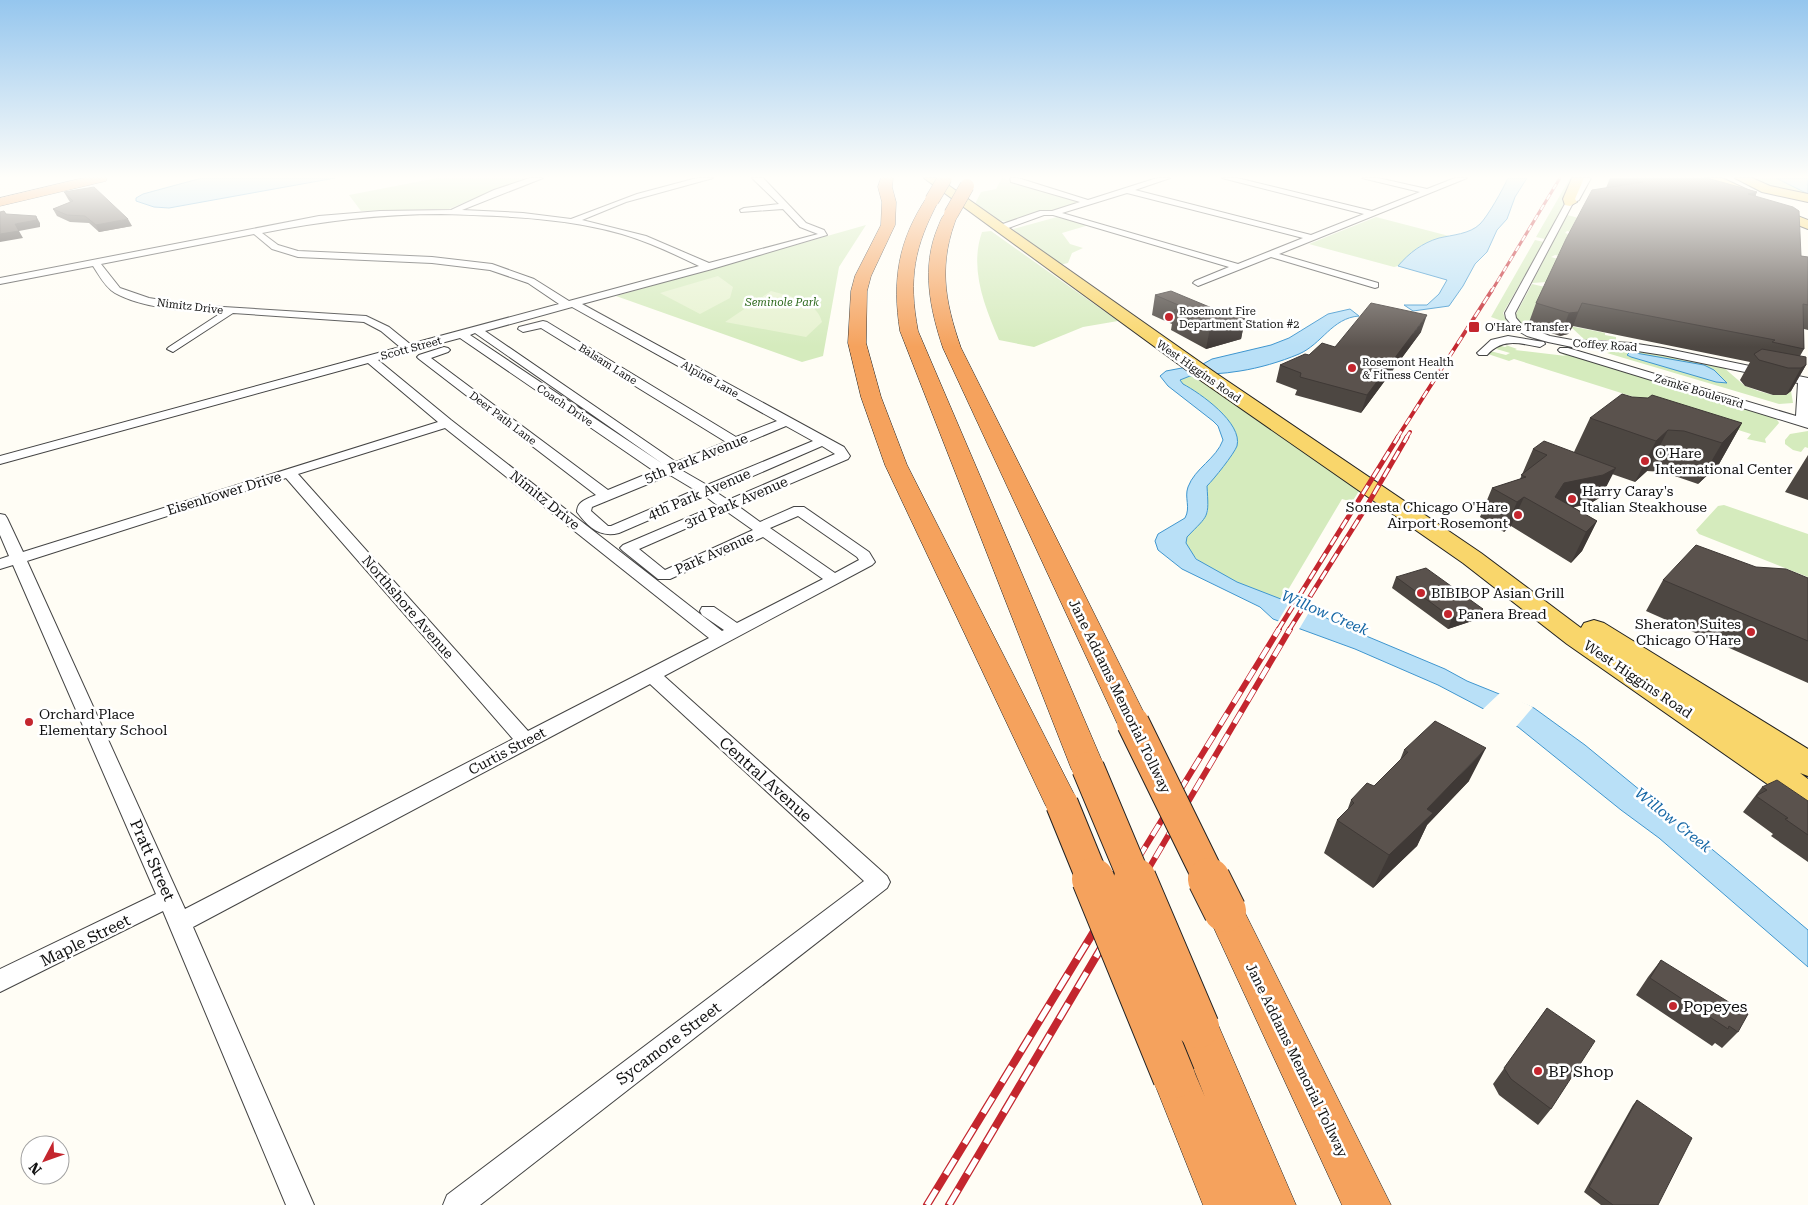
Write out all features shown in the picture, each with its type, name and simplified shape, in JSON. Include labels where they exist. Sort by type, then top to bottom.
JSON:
[{"type":"highway","points":[[883,234],[863,276],[858,311],[857,343],[871,397],[896,465],[1062,804],[1227,1205]]},
{"type":"highway","points":[[858,311],[873,290],[883,266],[898,242],[907,234]]},
{"type":"highway","points":[[913,234],[906,260],[904,282],[905,309],[909,331],[1088,768],[1272,1205]]},
{"type":"highway","name":"Jane Addams Memorial Tollway","points":[[942,234],[938,250],[935,284],[938,304],[952,348],[1367,1205]]},
{"type":"main road","name":"West Higgins Road","points":[[1009,234],[1190,365],[1472,558],[1577,638],[1808,795]]},
{"type":"main road","name":"West Higgins Road","points":[[1472,558],[1589,626],[1808,764]]},
{"type":"street","points":[[0,282],[240,234]]},
{"type":"street","name":"Alpine Lane","points":[[259,234],[270,245],[279,250],[298,254],[432,260],[492,267],[531,281],[839,450],[843,456]]},
{"type":"street","points":[[628,234],[644,238],[709,267]]},
{"type":"street","points":[[475,336],[571,304],[822,234]]},
{"type":"street","points":[[1128,234],[1238,267]]},
{"type":"street","points":[[1296,234],[1311,238]]},
{"type":"street","points":[[1198,283],[1321,234]]},
{"type":"street","name":"Coffey Road","points":[[1554,234],[1510,312],[1514,323],[1533,333],[1556,341],[1652,350],[1804,381],[1805,419]]},
{"type":"street","points":[[1270,254],[1375,285]]},
{"type":"street","name":"Nimitz Drive","points":[[96,263],[117,290],[131,296],[168,305],[230,311],[366,319],[385,329],[409,349]]},
{"type":"street","points":[[173,349],[230,311]]},
{"type":"street","name":"Balsam Lane","points":[[488,338],[543,324],[735,442]]},
{"type":"street","name":"Coach Drive","points":[[462,334],[488,338],[670,463],[670,469]]},
{"type":"street","name":"Scott Street","points":[[0,460],[462,334]]},
{"type":"street","name":"Coach Drive","points":[[475,336],[656,468],[670,469],[706,491],[835,580]]},
{"type":"street","name":"Deer Path Lane","points":[[475,336],[423,357],[606,496]]},
{"type":"street","name":"Zemke Boulevard","points":[[1483,353],[1492,342],[1506,339],[1540,344],[1677,378],[1805,419]]},
{"type":"street","name":"Nimitz Drive","points":[[370,359],[447,423],[728,635]]},
{"type":"street","name":"5th Park Avenue","points":[[606,496],[787,421]]},
{"type":"street","name":"Eisenhower Drive","points":[[0,564],[447,423]]},
{"type":"street","name":"4th Park Avenue","points":[[606,496],[584,508],[584,512],[605,531],[610,531],[822,442]]},
{"type":"street","name":"3rd Park Avenue","points":[[628,548],[843,456]]},
{"type":"street","name":"Northshore Avenue","points":[[289,473],[526,741]]},
{"type":"street","points":[[762,529],[799,510],[866,557],[866,564],[835,580]]},
{"type":"street","name":"Pratt Street","points":[[0,518],[170,898],[300,1205]]},
{"type":"street","name":"Park Avenue","points":[[628,548],[664,576],[762,529]]},
{"type":"street","name":"Curtis Street","points":[[180,922],[835,580]]},
{"type":"street","points":[[708,611],[728,635]]},
{"type":"street","name":"Central Avenue","points":[[652,675],[880,882]]},
{"type":"street","name":"Sycamore Street","points":[[456,1205],[880,882]]},
{"type":"street","name":"Maple Street","points":[[0,981],[170,898]]},
{"type":"green space","name":"Seminole Park","points":[[833,234],[860,234],[839,267],[823,356],[802,362],[616,296]]},
{"type":"green space","points":[[981,234],[996,234],[1118,321],[1083,327],[1034,347],[999,340],[980,287],[977,260]]},
{"type":"green space","points":[[1020,234],[1063,234],[1070,244],[1083,248],[1072,253],[1068,263],[1059,265]]},
{"type":"green space","points":[[1333,234],[1442,234],[1449,236],[1420,246],[1398,266],[1394,267],[1309,244]]},
{"type":"green space","points":[[1538,234],[1548,234],[1545,239],[1536,237]]},
{"type":"green space","points":[[1557,234],[1571,235],[1560,256],[1555,255],[1551,257],[1558,259],[1547,282],[1532,283]]},
{"type":"green space","points":[[1535,240],[1544,242],[1503,313],[1507,322],[1520,330],[1500,326],[1502,321],[1491,317]]},
{"type":"green space","points":[[718,276],[733,287],[730,298],[700,314],[660,293]]},
{"type":"green space","points":[[1532,284],[1545,287],[1527,326],[1529,327],[1524,327],[1515,316]]},
{"type":"green space","points":[[771,291],[794,297],[809,304],[815,309],[822,322],[806,337],[725,322]]},
{"type":"green space","points":[[1570,326],[1605,333],[1605,335],[1616,337],[1616,340],[1598,340],[1601,343],[1587,342]]},
{"type":"green space","points":[[1503,344],[1517,349],[1515,350],[1566,356],[1560,353],[1562,353],[1773,417],[1779,423],[1765,439],[1766,443],[1747,439],[1751,434],[1514,359],[1509,361],[1488,354],[1490,351],[1506,355],[1510,353],[1493,348],[1498,345],[1507,346]]},
{"type":"green space","points":[[1616,348],[1640,349],[1723,367],[1745,386],[1758,391],[1773,395],[1786,395],[1791,391],[1793,403],[1779,404],[1607,353],[1618,350]]},
{"type":"green space","points":[[1193,376],[1359,491],[1352,502],[1342,499],[1285,595],[1292,598],[1289,603],[1248,587],[1215,571],[1191,553],[1186,543],[1188,536],[1208,512],[1207,486],[1230,458],[1237,445],[1235,434],[1224,416],[1180,382],[1182,378]]},
{"type":"green space","points":[[1808,431],[1808,448],[1805,447],[1801,452],[1793,450],[1785,444],[1785,440],[1790,434]]},
{"type":"green space","points":[[1724,505],[1808,534],[1808,577],[1699,534],[1696,530],[1718,506]]},
{"type":"water","points":[[1495,234],[1487,252],[1475,264],[1449,306],[1413,311],[1404,305],[1427,305],[1439,294],[1447,280],[1398,266],[1421,246],[1439,238],[1455,235]]},
{"type":"water","name":"Willow Creek","points":[[1350,309],[1359,316],[1341,321],[1307,350],[1299,354],[1255,368],[1227,373],[1190,376],[1180,380],[1219,410],[1233,428],[1237,437],[1235,450],[1207,486],[1208,505],[1204,519],[1187,537],[1186,543],[1196,559],[1237,582],[1317,613],[1340,625],[1445,669],[1467,681],[1534,708],[1585,745],[1808,930],[1808,967],[1659,838],[1621,810],[1518,727],[1438,685],[1355,649],[1273,619],[1260,607],[1182,569],[1158,550],[1155,541],[1158,534],[1185,518],[1187,514],[1187,491],[1191,480],[1216,453],[1223,440],[1218,426],[1168,386],[1160,376],[1166,371],[1203,364],[1212,359],[1271,345],[1289,338],[1328,314]]},
{"type":"water","points":[[1630,352],[1704,365],[1714,370],[1727,383],[1716,382],[1631,357],[1627,355]]},
{"type":"pier","points":[[1290,601],[1311,609],[1298,631],[1277,623]]},
{"type":"pier","points":[[1501,692],[1533,707],[1515,728],[1482,710]]},
{"type":"building","points":[[1569,234],[1800,234],[1801,256],[1808,257],[1808,305],[1803,304],[1804,349],[1772,342],[1775,340],[1582,303],[1578,312],[1569,313],[1536,303]]},
{"type":"building","points":[[1171,291],[1219,311],[1225,309],[1245,319],[1210,328],[1174,310],[1183,307],[1155,295]]},
{"type":"building","name":"Rosemont Health & Fitness Center","points":[[1371,303],[1427,315],[1367,395],[1300,377],[1301,373],[1280,365],[1305,354],[1309,355],[1322,343],[1335,347]]},
{"type":"building","points":[[1762,349],[1806,357],[1806,365],[1801,368],[1788,368],[1759,360],[1754,354]]},
{"type":"building","points":[[1622,394],[1648,398],[1652,395],[1742,423],[1722,443],[1684,431],[1668,430],[1656,441],[1590,418]]},
{"type":"building","points":[[1544,441],[1616,468],[1603,475],[1564,483],[1555,497],[1597,521],[1586,532],[1524,497],[1517,502],[1492,488],[1526,477],[1521,475],[1547,455],[1533,449]]},
{"type":"building","points":[[1696,545],[1756,567],[1786,569],[1808,578],[1808,641],[1663,580]]},
{"type":"building","points":[[1426,568],[1483,609],[1452,618],[1396,577]]},
{"type":"building","points":[[1435,721],[1486,748],[1427,809],[1433,813],[1389,855],[1337,820],[1354,803],[1351,800],[1367,783],[1374,786],[1408,752],[1404,750]]},
{"type":"building","points":[[1777,780],[1808,801],[1808,835],[1785,819],[1788,818],[1756,796],[1767,790],[1762,787]]},
{"type":"building","points":[[1661,960],[1748,1014],[1738,1032],[1729,1026],[1728,1029],[1650,978]]},
{"type":"building","name":"BP Shop","points":[[1547,1008],[1595,1041],[1551,1109],[1511,1079],[1504,1068]]},
{"type":"building","points":[[1637,1100],[1692,1138],[1658,1205],[1613,1205],[1589,1187]]},
{"type":"railway","points":[[1491,292],[1526,234]]},
{"type":"railway","points":[[1397,438],[1492,290]]},
{"type":"railway","points":[[1406,438],[1410,432]]},
{"type":"railway","points":[[1278,630],[1398,437]]},
{"type":"railway","points":[[1289,630],[1365,509],[1407,437]]},
{"type":"railway","points":[[1125,880],[1279,629]]},
{"type":"railway","points":[[1142,880],[1290,629]]},
{"type":"railway","points":[[927,1205],[1126,879]]},
{"type":"railway","points":[[949,1205],[1142,879]]},
{"type":"place","name":"Rosemont Fire Department Station #2","points":[[1169,317]]},
{"type":"place","name":"O'Hare Transfer","points":[[1474,327]]},
{"type":"place","name":"Rosemont Health & Fitness Center","points":[[1352,368]]},
{"type":"place","name":"O'Hare International Center","points":[[1645,461]]},
{"type":"place","name":"Harry Caray's Italian Steakhouse","points":[[1572,499]]},
{"type":"place","name":"Sonesta Chicago O'Hare Airport Rosemont","points":[[1518,515]]},
{"type":"place","name":"BIBIBOP Asian Grill","points":[[1421,593]]},
{"type":"place","name":"Panera Bread","points":[[1448,614]]},
{"type":"place","name":"Sheraton Suites Chicago O'Hare","points":[[1751,632]]},
{"type":"place","name":"Orchard Place Elementary School","points":[[29,722]]},
{"type":"place","name":"Popeyes","points":[[1673,1006]]},
{"type":"place","name":"BP Shop","points":[[1538,1071]]}]
